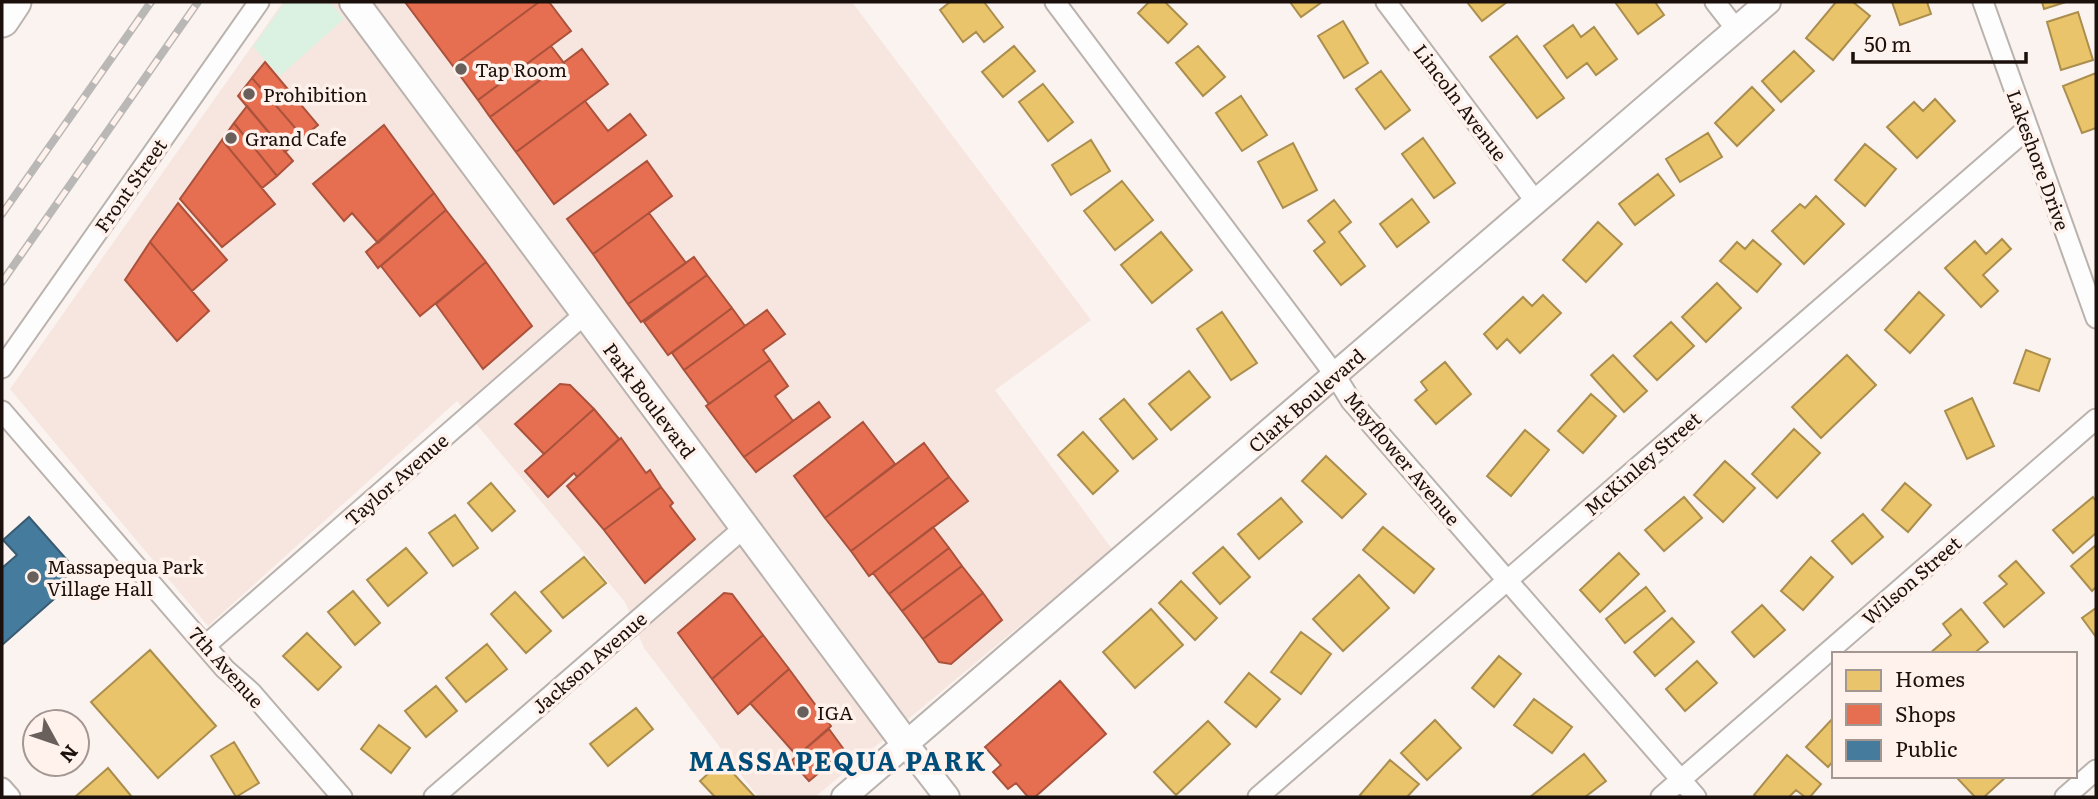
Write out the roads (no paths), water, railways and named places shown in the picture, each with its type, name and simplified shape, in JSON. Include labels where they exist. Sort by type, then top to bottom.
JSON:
[{"type":"highway","points":[[2,20],[15,2]]},
{"type":"main road","name":"Park Boulevard","points":[[354,2],[906,744]]},
{"type":"street","name":"Front Street","points":[[2,368],[259,2]]},
{"type":"street","name":"Mayflower Avenue","points":[[1055,2],[1352,401],[1696,797]]},
{"type":"street","name":"Lincoln Avenue","points":[[1386,2],[1535,202]]},
{"type":"street","points":[[1716,2],[1736,29]]},
{"type":"street","name":"Clark Boulevard","points":[[844,797],[1768,2]]},
{"type":"street","name":"Lakeshore Drive","points":[[1983,2],[2096,318]]},
{"type":"street","name":"McKinley Street","points":[[1258,797],[2027,129]]},
{"type":"street","name":"Taylor Avenue","points":[[206,645],[586,313]]},
{"type":"street","name":"7th Avenue","points":[[2,411],[225,669],[250,692],[342,797]]},
{"type":"street","name":"Wilson Street","points":[[1661,797],[2096,419]]},
{"type":"street","name":"Jackson Avenue","points":[[434,797],[745,527]]},
{"type":"street","name":"Park Boulevard","points":[[906,744],[947,797]]},
{"type":"street","points":[[2065,797],[2096,770]]},
{"type":"street","points":[[2,788],[10,797]]},
{"type":"railway","points":[[2,214],[151,2]]},
{"type":"railway","points":[[2,282],[198,2]]},
{"type":"place","name":"Tap Room","points":[[461,69]]},
{"type":"place","name":"Prohibition","points":[[249,94]]},
{"type":"place","name":"Grand Cafe","points":[[231,138]]},
{"type":"place","name":"Massapequa Park Village Hall","points":[[33,577]]},
{"type":"place","name":"IGA","points":[[803,712]]},
{"type":"district","name":"MASSAPEQUA PARK","points":[[838,759]]}]
